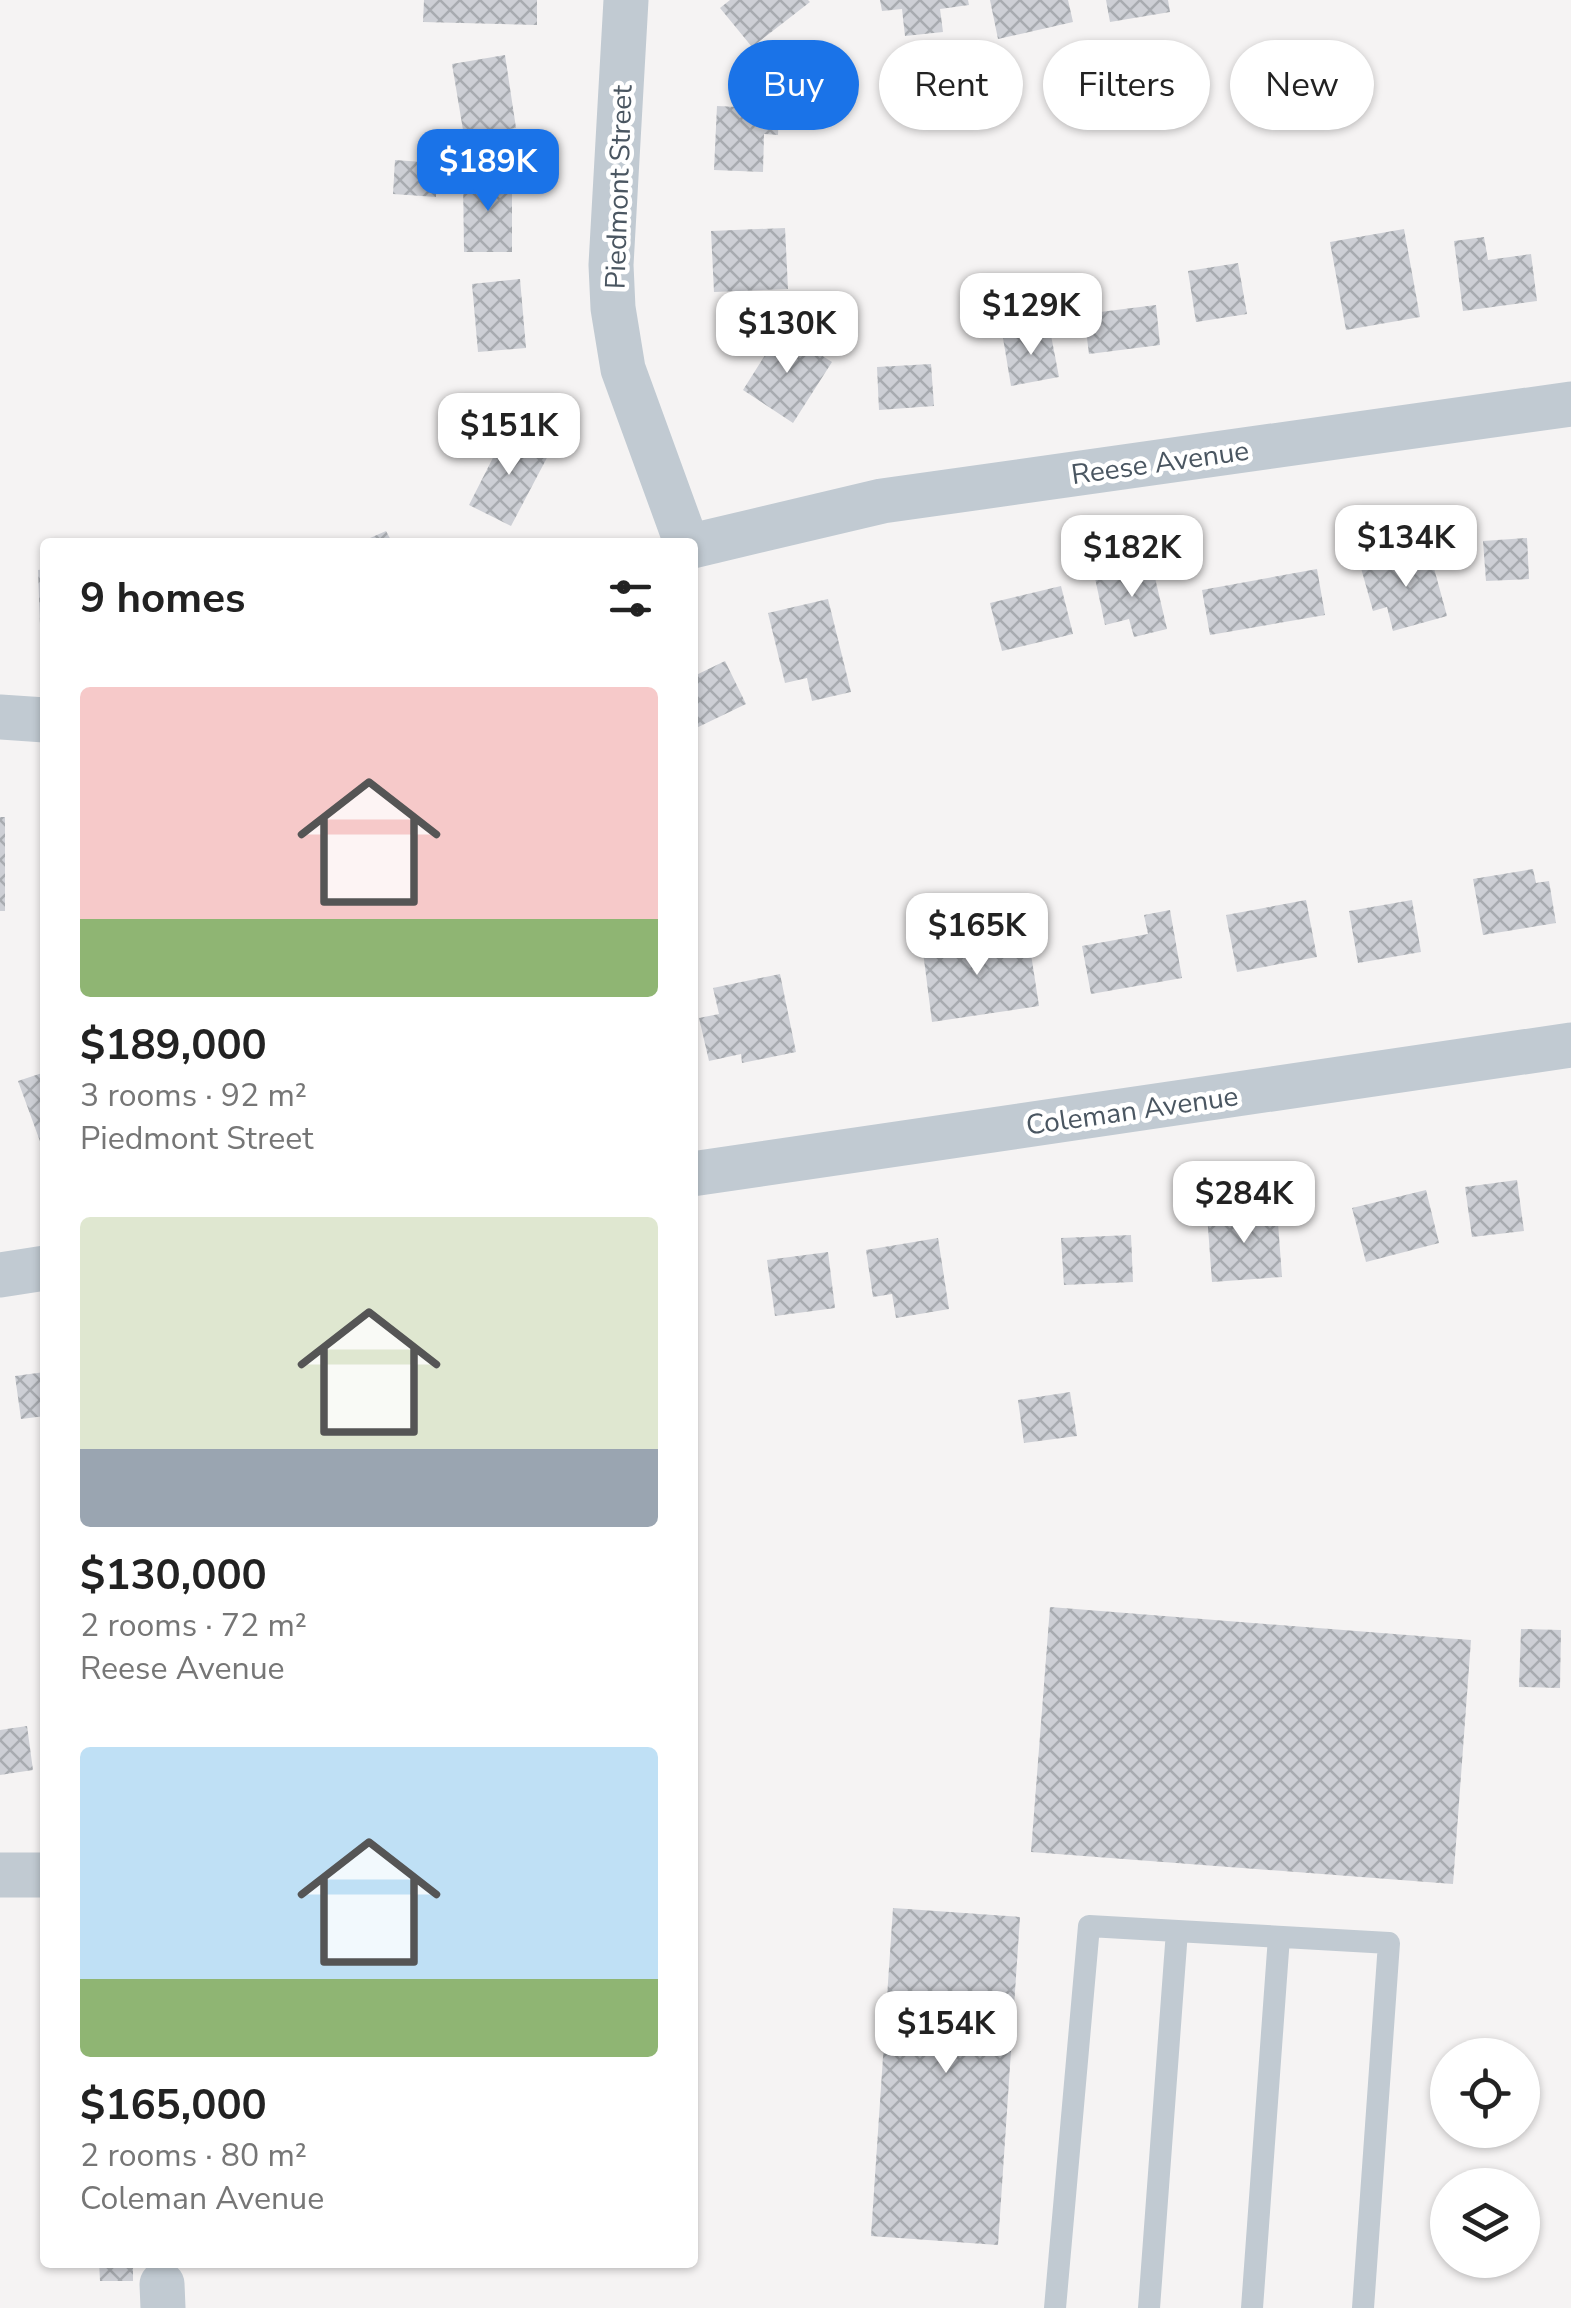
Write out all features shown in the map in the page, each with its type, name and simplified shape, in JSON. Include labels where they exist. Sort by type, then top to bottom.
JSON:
[{"type":"street","name":"Piedmont Street","points":[[626,0],[611,265],[613,308],[622,370],[685,538]]},
{"type":"street","name":"Reese Avenue","points":[[698,545],[882,502],[1571,404]]},
{"type":"street","points":[[0,717],[40,720]]},
{"type":"street","name":"Coleman Avenue","points":[[698,1173],[1571,1046]]},
{"type":"street","points":[[0,1275],[40,1269]]},
{"type":"street","points":[[0,1875],[40,1876]]},
{"type":"lane","points":[[1056,2308],[1089,1926],[1389,1943],[1362,2308]]},
{"type":"lane","points":[[1150,2308],[1177,1931]]},
{"type":"lane","points":[[1252,2308],[1280,1937]]},
{"type":"building","points":[[424,0],[537,0],[537,25],[423,22]]},
{"type":"building","points":[[730,0],[810,2],[761,40],[746,40],[720,8]]},
{"type":"building","points":[[880,0],[968,0],[969,5],[940,9],[943,32],[905,36],[902,9],[882,11]]},
{"type":"building","points":[[990,0],[1068,0],[1073,22],[998,39]]},
{"type":"building","points":[[1106,0],[1168,0],[1170,12],[1110,22]]},
{"type":"building","points":[[505,55],[516,128],[464,136],[452,64]]},
{"type":"building","points":[[717,106],[728,107],[728,130],[778,130],[778,135],[764,134],[763,172],[714,170]]},
{"type":"building","points":[[395,160],[437,163],[436,197],[393,194]]},
{"type":"building","points":[[463,176],[512,176],[512,252],[464,252]]},
{"type":"building","points":[[785,228],[788,289],[714,292],[711,231]]},
{"type":"building","points":[[1404,229],[1420,317],[1346,330],[1330,242]]},
{"type":"building","points":[[1484,237],[1488,260],[1531,254],[1537,301],[1463,311],[1454,241]]},
{"type":"building","points":[[1238,263],[1247,314],[1196,322],[1188,271]]},
{"type":"building","points":[[520,279],[526,348],[478,352],[472,284]]},
{"type":"building","points":[[1156,305],[1160,345],[1089,354],[1084,314]]},
{"type":"building","points":[[781,330],[832,362],[793,423],[743,390]]},
{"type":"building","points":[[1050,330],[1059,377],[1011,386],[1003,338]]},
{"type":"building","points":[[931,364],[934,406],[879,410],[877,367]]},
{"type":"building","points":[[507,430],[550,452],[511,526],[469,505]]},
{"type":"building","points":[[386,531],[390,538],[370,538]]},
{"type":"building","points":[[1527,538],[1529,579],[1486,581],[1483,541]]},
{"type":"building","points":[[1429,550],[1447,616],[1393,631],[1387,607],[1373,611],[1361,568]]},
{"type":"building","points":[[1152,565],[1167,629],[1134,637],[1129,619],[1105,625],[1095,578]]},
{"type":"building","points":[[1317,569],[1325,615],[1210,635],[1202,590]]},
{"type":"building","points":[[1061,586],[1073,634],[1002,651],[990,603]]},
{"type":"building","points":[[828,599],[851,692],[812,701],[807,678],[785,683],[768,613]]},
{"type":"building","points":[[725,661],[746,704],[698,727],[698,674]]},
{"type":"building","points":[[0,817],[5,817],[5,911],[0,911]]},
{"type":"building","points":[[1533,869],[1536,883],[1549,881],[1556,923],[1483,935],[1473,879]]},
{"type":"building","points":[[1306,900],[1317,957],[1237,972],[1226,915]]},
{"type":"building","points":[[1412,900],[1421,952],[1358,963],[1349,911]]},
{"type":"building","points":[[1170,910],[1182,978],[1091,994],[1082,946],[1148,934],[1144,915]]},
{"type":"building","points":[[999,933],[1003,958],[1031,954],[1039,1006],[932,1022],[922,944]]},
{"type":"building","points":[[780,974],[796,1052],[742,1063],[741,1054],[709,1061],[699,1018],[719,1014],[713,988]]},
{"type":"building","points":[[40,1074],[40,1141],[18,1081]]},
{"type":"building","points":[[1517,1180],[1524,1231],[1472,1237],[1465,1187]]},
{"type":"building","points":[[1426,1190],[1439,1243],[1366,1262],[1352,1208]]},
{"type":"building","points":[[1277,1209],[1282,1277],[1212,1282],[1207,1214]]},
{"type":"building","points":[[1131,1235],[1133,1282],[1064,1285],[1061,1238]]},
{"type":"building","points":[[938,1238],[949,1309],[896,1318],[892,1294],[873,1297],[866,1250]]},
{"type":"building","points":[[828,1252],[835,1308],[775,1316],[767,1260]]},
{"type":"building","points":[[40,1373],[40,1417],[21,1419],[15,1376]]},
{"type":"building","points":[[1070,1392],[1077,1436],[1024,1443],[1018,1400]]},
{"type":"building","points":[[1050,1607],[1471,1640],[1453,1884],[1031,1852]]},
{"type":"building","points":[[1521,1629],[1561,1630],[1560,1688],[1519,1687]]},
{"type":"building","points":[[27,1726],[33,1770],[0,1775],[0,1730]]},
{"type":"building","points":[[893,1908],[1020,1917],[998,2245],[871,2236]]},
{"type":"building","points":[[99,2268],[133,2268],[133,2281],[100,2281]]}]
